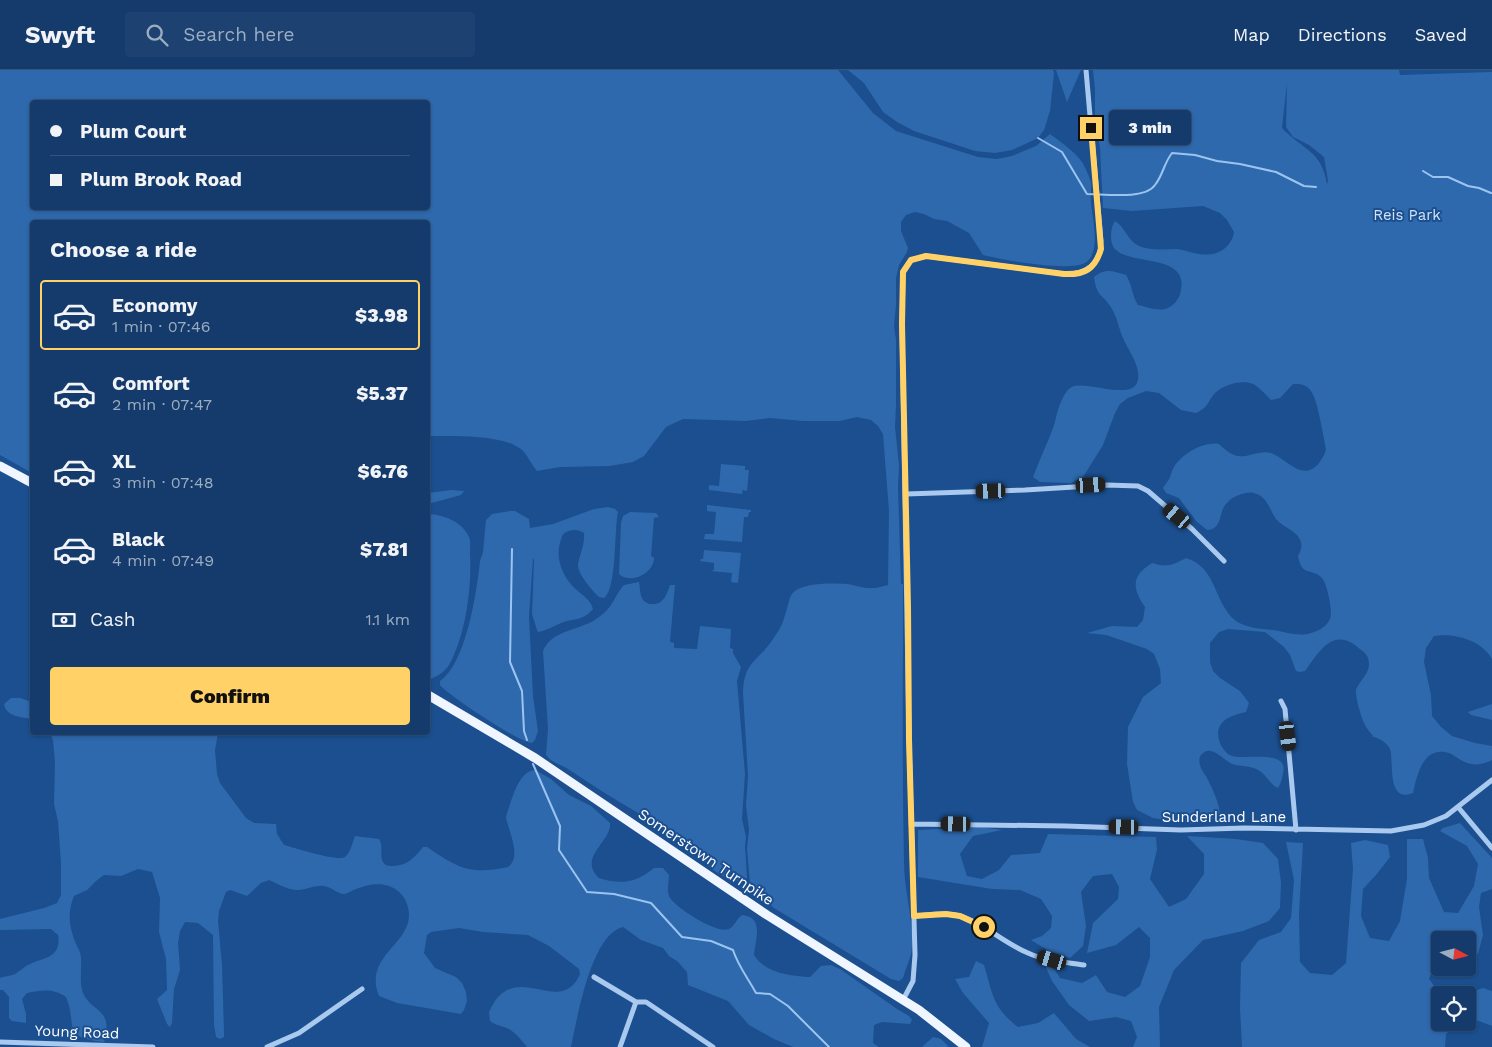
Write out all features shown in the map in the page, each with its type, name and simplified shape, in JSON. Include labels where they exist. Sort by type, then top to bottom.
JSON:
[{"type":"main road","points":[[0,466],[30,483]]},
{"type":"main road","name":"Somerstown Turnpike","points":[[430,696],[513,743],[767,915],[903,1000],[937,1023],[964,1046]]},
{"type":"street","points":[[903,1000],[913,981],[914,916],[902,324],[903,272],[911,260],[926,256],[1064,274],[1081,273],[1095,264],[1101,249],[1086,70]]},
{"type":"street","points":[[906,494],[1108,485],[1138,486],[1148,491],[1192,529],[1224,562]]},
{"type":"street","points":[[1281,701],[1285,708],[1287,725],[1296,830]]},
{"type":"street","name":"Sunderland Lane","points":[[911,824],[1181,830],[1244,828],[1391,831],[1424,825],[1446,816],[1492,780]]},
{"type":"street","points":[[1458,807],[1492,848]]},
{"type":"street","points":[[914,916],[946,914],[960,916],[984,927],[1029,953],[1052,960],[1084,965]]},
{"type":"street","points":[[594,977],[636,1002],[646,1002],[713,1047]]},
{"type":"street","points":[[267,1047],[299,1033],[362,989]]},
{"type":"street","points":[[620,1047],[636,1002]]},
{"type":"street","name":"Young Road","points":[[0,1042],[153,1047]]},
{"type":"green space","points":[[0,70],[838,70],[873,113],[896,131],[978,157],[997,159],[1012,156],[1036,146],[1050,134],[1079,158],[1085,167],[1090,181],[1095,244],[1090,258],[1085,263],[1077,265],[1051,266],[983,255],[969,233],[947,221],[934,219],[924,214],[915,212],[906,215],[901,222],[901,231],[908,248],[899,265],[896,278],[894,326],[896,340],[895,427],[899,465],[901,584],[903,584],[904,862],[912,949],[903,978],[899,981],[891,979],[774,908],[750,884],[747,848],[749,830],[746,805],[748,776],[743,693],[744,682],[749,668],[778,631],[783,622],[791,596],[796,590],[810,585],[826,584],[847,584],[870,588],[888,585],[889,511],[883,434],[871,420],[857,417],[840,421],[803,421],[770,418],[746,421],[683,419],[666,427],[644,456],[633,462],[610,466],[560,467],[537,471],[521,449],[512,444],[489,438],[430,436],[430,220],[30,220],[30,472],[0,455]]},
{"type":"green space","points":[[848,70],[1053,70],[1050,111],[1044,130],[1038,138],[1012,150],[995,153],[975,151],[914,131],[897,122],[883,112],[864,83]]},
{"type":"green space","points":[[1056,70],[1081,70],[1067,102]]},
{"type":"green space","name":"Reis Park","points":[[1093,70],[1399,70],[1400,75],[1492,72],[1492,659],[1481,647],[1467,639],[1442,635],[1434,636],[1426,648],[1424,662],[1431,695],[1432,716],[1452,736],[1492,746],[1492,760],[1471,764],[1449,753],[1433,753],[1427,757],[1419,770],[1413,793],[1404,795],[1395,787],[1390,749],[1384,742],[1371,736],[1373,736],[1365,725],[1358,706],[1356,690],[1369,668],[1368,658],[1364,652],[1346,641],[1332,641],[1320,651],[1305,671],[1300,672],[1296,671],[1290,655],[1284,647],[1265,632],[1228,629],[1219,632],[1210,643],[1210,662],[1213,671],[1240,691],[1249,703],[1246,712],[1230,717],[1222,723],[1219,727],[1218,736],[1222,746],[1232,756],[1264,757],[1280,761],[1283,766],[1283,773],[1278,788],[1258,770],[1232,764],[1214,752],[1206,751],[1200,756],[1200,763],[1201,769],[1217,801],[1220,815],[1217,818],[1194,824],[1153,818],[1137,810],[1133,802],[1127,764],[1128,727],[1143,697],[1161,683],[1160,669],[1154,654],[1147,649],[1106,635],[1087,633],[1112,626],[1137,627],[1143,620],[1145,607],[1136,588],[1137,578],[1140,573],[1152,563],[1170,565],[1186,558],[1204,570],[1223,605],[1236,621],[1254,628],[1292,634],[1306,634],[1318,631],[1331,617],[1325,584],[1317,574],[1302,567],[1298,556],[1301,549],[1300,539],[1276,519],[1262,497],[1251,493],[1243,494],[1228,501],[1216,527],[1207,530],[1196,521],[1179,498],[1166,493],[1163,488],[1173,469],[1182,458],[1194,449],[1207,444],[1219,444],[1237,456],[1261,452],[1271,453],[1295,468],[1307,471],[1313,469],[1319,463],[1326,449],[1314,396],[1303,385],[1293,384],[1280,398],[1271,400],[1253,384],[1244,382],[1228,385],[1218,390],[1206,406],[1196,413],[1181,410],[1159,393],[1146,391],[1128,398],[1120,404],[1103,445],[1083,477],[1071,483],[1040,482],[1033,477],[1053,428],[1060,405],[1068,389],[1079,385],[1123,390],[1132,388],[1137,382],[1138,372],[1136,363],[1123,338],[1114,312],[1097,289],[1094,277],[1102,272],[1109,271],[1126,275],[1138,305],[1153,309],[1161,310],[1168,308],[1176,302],[1180,294],[1181,281],[1177,272],[1170,266],[1124,255],[1116,250],[1112,244],[1111,236],[1115,221],[1135,243],[1144,248],[1177,249],[1205,255],[1217,253],[1226,247],[1230,243],[1234,232],[1220,213],[1203,206],[1132,211],[1103,208],[1100,148],[1095,120]],"holes":[[[1287,83],[1286,127],[1293,137],[1309,145],[1324,157],[1327,184],[1321,164],[1282,128]]]},
{"type":"green space","points":[[721,464],[745,466],[745,470],[749,470],[747,491],[743,490],[742,494],[709,490],[709,485],[719,486]]},
{"type":"green space","points":[[451,490],[464,491],[461,495],[430,503],[430,493]]},
{"type":"green space","points":[[707,505],[751,510],[748,517],[744,517],[742,542],[704,539],[705,534],[714,534],[716,512],[707,511]]},
{"type":"green space","points":[[608,507],[618,512],[613,572],[608,592],[604,598],[599,597],[589,587],[578,568],[584,533],[571,530],[565,533],[559,548],[560,564],[564,574],[586,598],[593,609],[585,616],[565,621],[538,632],[532,614],[533,558],[529,617],[533,696],[538,731],[532,743],[525,741],[456,699],[440,685],[440,681],[449,672],[457,659],[469,626],[483,552],[486,520],[492,514],[515,511],[529,519],[530,528],[553,524],[594,509]]},
{"type":"green space","points":[[630,512],[656,513],[659,517],[654,518],[651,556],[654,558],[653,563],[646,573],[635,578],[624,577],[619,574],[621,523],[623,516]]},
{"type":"green space","points":[[430,514],[457,523],[466,531],[470,541],[469,595],[464,625],[449,665],[437,676],[430,679]]},
{"type":"green space","points":[[704,550],[741,553],[738,583],[731,582],[732,573],[711,571],[714,570],[714,563],[700,561],[703,559]]},
{"type":"green space","points":[[639,582],[642,598],[645,602],[651,604],[662,601],[670,585],[675,585],[670,642],[674,643],[674,648],[697,649],[700,626],[731,629],[730,648],[733,649],[733,653],[741,667],[737,681],[745,774],[742,819],[746,837],[747,878],[745,881],[733,880],[723,876],[706,863],[674,832],[553,762],[546,755],[548,729],[543,651],[546,645],[555,637],[597,618],[610,607],[624,585]]},
{"type":"green space","points":[[11,698],[20,698],[30,701],[30,719],[11,714],[4,704]]},
{"type":"green space","points":[[1492,704],[1492,720],[1471,715],[1468,712]]},
{"type":"green space","points":[[51,735],[218,735],[215,750],[217,774],[220,783],[246,818],[254,823],[276,824],[277,834],[284,845],[334,858],[341,858],[347,855],[355,836],[379,839],[383,862],[390,866],[407,862],[414,858],[423,847],[427,847],[464,868],[483,870],[508,867],[512,863],[514,851],[506,818],[507,813],[516,787],[524,775],[535,770],[551,779],[569,795],[591,806],[610,823],[606,837],[593,856],[593,870],[599,878],[614,882],[628,881],[641,877],[654,868],[663,868],[669,875],[668,890],[670,898],[698,920],[723,930],[731,928],[742,915],[754,920],[757,937],[754,955],[765,966],[772,970],[795,976],[810,977],[821,966],[831,965],[840,969],[909,1016],[912,1020],[910,1024],[882,1022],[874,1025],[873,1043],[879,1047],[793,1047],[749,1025],[728,1001],[688,985],[687,972],[663,948],[641,940],[623,927],[612,933],[602,945],[594,961],[587,979],[571,1047],[527,1047],[512,1031],[490,1021],[489,1012],[499,996],[511,988],[524,987],[561,991],[571,987],[580,974],[579,969],[549,946],[528,935],[483,932],[459,928],[431,932],[427,935],[424,953],[435,968],[456,977],[462,983],[467,1001],[464,1010],[461,1014],[397,1003],[379,996],[376,981],[378,969],[383,959],[405,930],[409,920],[408,907],[400,893],[381,884],[355,889],[345,894],[324,886],[294,890],[269,880],[261,883],[247,896],[230,890],[226,892],[219,911],[224,1032],[224,1037],[220,1039],[216,1037],[214,1025],[213,935],[198,923],[185,922],[180,931],[178,943],[180,970],[174,989],[172,1023],[170,1027],[167,1024],[157,999],[167,990],[166,959],[159,932],[160,898],[152,872],[138,869],[121,876],[104,875],[87,890],[74,896],[70,908],[70,926],[81,956],[83,993],[104,1017],[106,1031],[104,1042],[90,1040],[76,1033],[73,1028],[66,997],[52,991],[27,993],[22,999],[26,1023],[12,1021],[9,1018],[9,997],[3,990],[0,990],[0,978],[15,974],[28,965],[50,956],[59,943],[58,935],[51,929],[0,930],[0,919],[57,903],[61,895],[58,821],[54,804],[55,763]]},
{"type":"green space","points":[[1460,823],[1492,858],[1492,889],[1481,893],[1479,907],[1483,935],[1478,954],[1476,954],[1476,931],[1431,931],[1431,974],[1429,979],[1434,986],[1431,986],[1431,1031],[1450,1031],[1446,1034],[1445,1047],[1242,1047],[1240,1008],[1241,963],[1259,940],[1281,932],[1291,918],[1294,880],[1286,842],[1303,843],[1299,914],[1300,962],[1310,973],[1332,975],[1346,963],[1353,869],[1351,843],[1365,840],[1388,845],[1390,857],[1363,889],[1361,916],[1370,938],[1389,941],[1400,921],[1407,879],[1407,839],[1423,839],[1428,858],[1429,878],[1444,912],[1458,913],[1474,886],[1478,864],[1467,846],[1440,831],[1443,828]]},
{"type":"green space","points":[[981,827],[1002,830],[973,836],[960,854],[967,876],[982,879],[999,870],[1011,855],[1040,853],[1048,834],[1156,837],[1157,850],[1150,879],[1169,907],[1186,899],[1204,874],[1204,854],[1187,836],[1236,839],[1263,843],[1278,859],[1281,883],[1280,908],[1269,921],[1243,931],[1203,940],[1174,970],[1159,1007],[1160,1047],[1133,1047],[1137,1037],[1131,1021],[1116,1017],[1089,1021],[1069,1005],[1052,981],[1044,963],[1055,970],[1060,978],[1082,983],[1096,975],[1107,992],[1125,997],[1140,986],[1150,957],[1150,938],[1139,927],[1116,945],[1087,953],[1093,923],[1118,899],[1119,887],[1112,874],[1093,876],[1081,892],[1086,926],[1083,946],[1070,958],[1049,951],[1031,940],[1042,936],[1051,928],[1052,916],[1041,899],[1020,890],[992,889],[918,877],[918,830]]},
{"type":"green space","points":[[976,961],[984,965],[998,1006],[1009,1020],[1018,1027],[1038,1023],[1054,1013],[1076,1039],[1090,1047],[982,1047],[989,1023],[963,993],[955,979],[969,977]]},
{"type":"green space","points":[[1483,988],[1492,991],[1492,1026],[1476,1021],[1476,990]]},
{"type":"green space","points":[[933,1037],[941,1039],[949,1047],[922,1047]]},
{"type":"waterway","points":[[1038,138],[1062,152],[1087,194],[1124,195],[1143,193],[1150,190],[1158,181],[1172,153],[1195,155],[1276,172],[1304,186],[1316,187]]},
{"type":"waterway","points":[[1423,171],[1433,177],[1448,177],[1491,193]]},
{"type":"waterway","points":[[512,549],[510,662],[522,691],[524,731],[527,740]]},
{"type":"waterway","points":[[533,764],[560,826],[559,850],[587,892],[614,894],[651,903],[682,937],[711,941],[733,950],[740,967],[756,993],[770,994],[788,1006],[829,1047]]},
{"type":"route","points":[[984,927],[960,916],[946,914],[914,916],[907,650],[908,607],[902,279],[906,265],[911,260],[926,256],[1072,275],[1081,273],[1095,264],[1101,249],[1091,128]]}]
